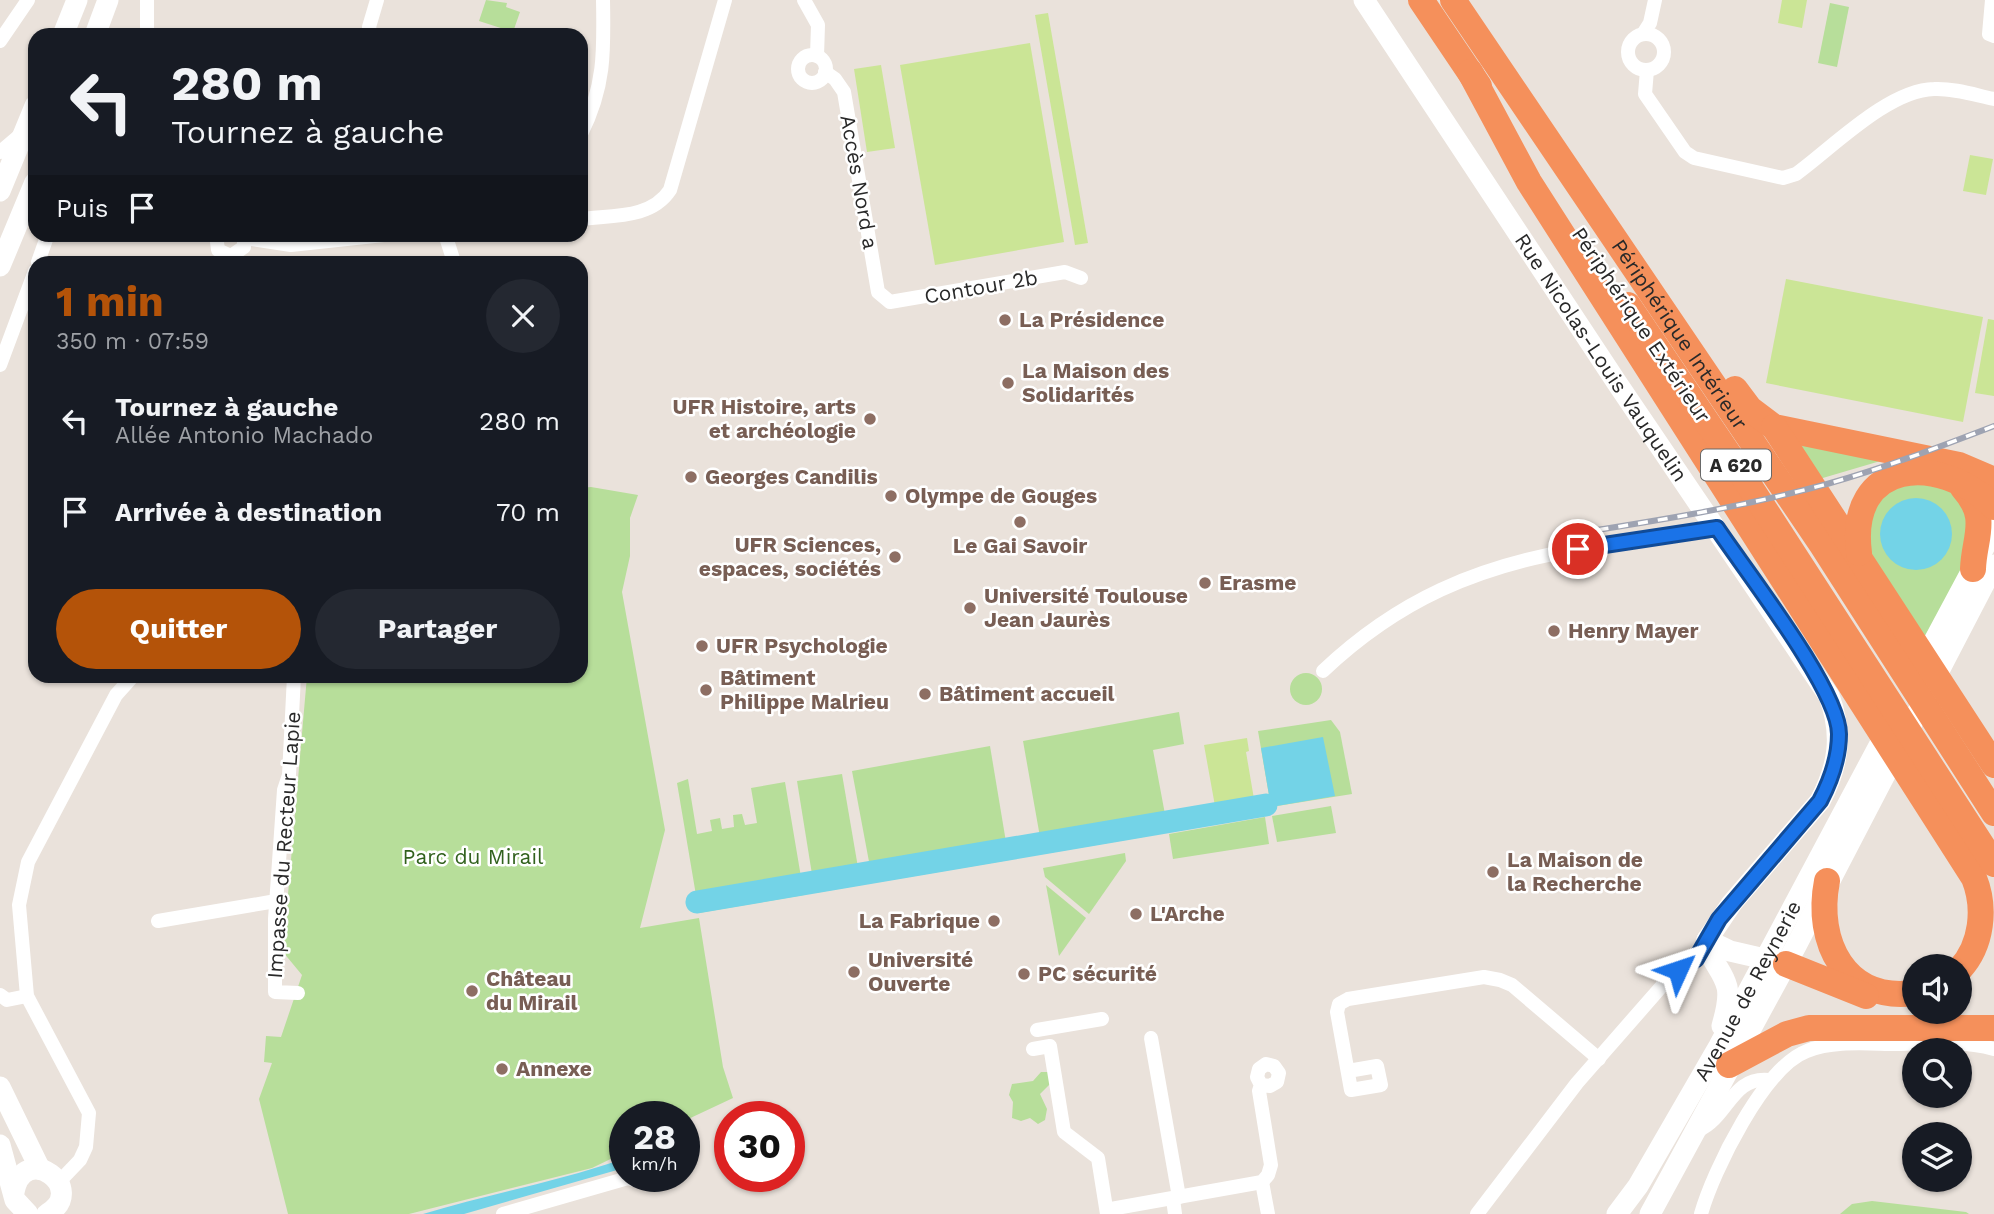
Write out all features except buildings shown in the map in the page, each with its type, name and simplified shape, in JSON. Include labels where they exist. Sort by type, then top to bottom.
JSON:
[{"type":"highway","name":"Périphérique Extérieur","points":[[1421,0],[1734,462],[1994,864]]},
{"type":"highway","name":"Périphérique Intérieur","points":[[1453,0],[1822,545],[1994,813]]},
{"type":"highway","points":[[1470,72],[1528,182],[1974,878],[1980,898],[1979,932],[1970,954]]},
{"type":"highway","points":[[1678,332],[1700,338],[1741,399],[1774,427],[1859,553],[1994,765]]},
{"type":"highway","points":[[1774,427],[1994,480]]},
{"type":"highway","points":[[1859,553],[1856,534],[1859,516],[1880,485],[1908,472],[1957,472],[1994,467]]},
{"type":"highway","points":[[1957,472],[1994,507]]},
{"type":"highway","points":[[1957,472],[1980,524],[1984,567]]},
{"type":"highway","points":[[1832,872],[1823,917],[1830,947],[1853,977],[1885,994]]},
{"type":"highway","points":[[1776,961],[1866,996],[1902,993]]},
{"type":"highway","points":[[1724,1056],[1809,1028],[1994,1028]]},
{"type":"main road","points":[[66,28],[77,0]]},
{"type":"main road","points":[[98,28],[108,0]]},
{"type":"main road","name":"Rue Nicolas-Louis Vauquelin","points":[[1364,0],[1829,696],[1839,733],[1830,782],[1820,801],[1719,919],[1707,940]]},
{"type":"main road","points":[[0,191],[28,124]]},
{"type":"main road","points":[[0,266],[28,199]]},
{"type":"main road","points":[[1707,940],[1730,951],[1776,961],[1832,872],[1881,782],[1946,636],[1984,567],[1994,529]]},
{"type":"main road","name":"Avenue de Reynerie","points":[[1617,1214],[1724,1056],[1776,961],[1870,763],[1904,698],[1946,636]]},
{"type":"main road","points":[[1707,940],[1709,957],[1724,977],[1728,996],[1724,1056]]},
{"type":"main road","name":"Avenue de Reynerie","points":[[1650,1214],[1695,1132],[1724,1056]]},
{"type":"main road","points":[[0,1087],[40,1169],[54,1176],[59,1182],[61,1197],[55,1211]]},
{"type":"main road","points":[[0,1145],[14,1202]]},
{"type":"main road","points":[[14,1202],[15,1184],[25,1172],[40,1169]]},
{"type":"street","points":[[0,41],[27,0]]},
{"type":"street","points":[[147,0],[147,28]]},
{"type":"street","points":[[369,28],[377,0]]},
{"type":"street","points":[[588,121],[595,108],[604,65],[603,0]]},
{"type":"street","points":[[588,218],[649,210],[664,199],[670,190],[725,0]]},
{"type":"street","points":[[804,0],[818,25],[817,56]]},
{"type":"street","points":[[1649,31],[1655,0]]},
{"type":"street","points":[[1992,0],[1987,27],[1989,34],[1994,36]]},
{"type":"street","points":[[1649,31],[1662,43],[1664,56],[1657,66],[1647,70],[1635,67],[1627,51],[1632,39],[1649,31]]},
{"type":"street","points":[[808,56],[817,56],[824,63],[825,72],[816,82],[806,82],[799,75],[800,62],[808,56]]},
{"type":"street","points":[[1647,70],[1645,94],[1685,152],[1694,158],[1783,178],[1799,173],[1865,118],[1912,95],[1932,88],[1994,99]]},
{"type":"street","name":"Accès Nord a","points":[[825,72],[844,92],[878,292],[882,298]]},
{"type":"street","points":[[0,152],[8,148],[26,129]]},
{"type":"street","points":[[230,256],[240,251],[242,242]]},
{"type":"street","points":[[275,242],[291,245],[319,242]]},
{"type":"street","name":"Contour 2b","points":[[882,298],[890,302],[1065,272],[1081,278]]},
{"type":"street","points":[[0,365],[28,290]]},
{"type":"street","points":[[1323,671],[1380,623],[1413,601],[1452,582],[1538,557],[1717,528]]},
{"type":"street","points":[[59,1182],[80,1160],[86,1147],[89,1113],[27,996],[19,905],[28,862],[116,695],[127,683]]},
{"type":"street","name":"Impasse du Recteur Lapie","points":[[294,683],[289,775],[284,790],[276,901],[275,992],[298,993]]},
{"type":"street","points":[[158,921],[276,901]]},
{"type":"street","name":"Rue Nicolas-Louis Vauquelin","points":[[1476,1214],[1599,1059],[1668,979],[1696,959],[1707,940]]},
{"type":"street","points":[[1348,1071],[1337,1012],[1339,1004],[1348,999],[1484,977],[1512,985],[1599,1059]]},
{"type":"street","points":[[0,995],[7,1000],[27,996]]},
{"type":"street","points":[[1037,1030],[1102,1019]]},
{"type":"street","points":[[1151,1038],[1176,1198],[1175,1214]]},
{"type":"street","points":[[1701,1214],[1707,1194],[1769,1080],[1792,1059],[1823,1046],[1942,1043],[1994,1049]]},
{"type":"street","points":[[1033,1048],[1050,1046],[1065,1132],[1098,1158],[1107,1214]]},
{"type":"street","points":[[1695,1132],[1706,1127],[1746,1083],[1769,1080]]},
{"type":"street","points":[[1107,1214],[1111,1209],[1262,1182],[1271,1165],[1259,1091],[1261,1085]]},
{"type":"street","points":[[1262,1182],[1268,1214]]},
{"type":"street","points":[[508,1213],[609,1184]]},
{"type":"green space","points":[[486,0],[507,3],[506,7],[520,12],[514,28],[501,28],[479,21]]},
{"type":"green space","points":[[1782,0],[1807,0],[1802,28],[1778,23]]},
{"type":"green space","points":[[1830,3],[1849,7],[1837,67],[1818,63]]},
{"type":"green space","points":[[1048,13],[1088,243],[1075,245],[1035,15]]},
{"type":"green space","points":[[1030,43],[1064,242],[935,265],[900,65]]},
{"type":"green space","points":[[881,65],[895,148],[867,152],[854,69]]},
{"type":"green space","points":[[1970,155],[1993,159],[1986,195],[1963,191]]},
{"type":"green space","points":[[1786,279],[1983,317],[1963,422],[1766,383]]},
{"type":"green space","points":[[1988,319],[1994,320],[1994,396],[1975,393]]},
{"type":"green space","points":[[1792,437],[1894,457],[1816,480]]},
{"type":"green space","points":[[1899,481],[1950,487],[1970,511],[1967,562],[1924,641],[1871,560],[1868,509]]},
{"type":"green space","name":"Parc du Mirail","points":[[588,487],[591,487],[638,495],[630,518],[630,556],[622,592],[665,830],[640,928],[699,918],[723,1067],[733,1098],[714,1101],[714,1107],[700,1113],[700,1101],[609,1101],[609,1160],[592,1168],[409,1214],[288,1214],[259,1099],[272,1063],[264,1062],[266,1036],[281,1037],[302,975],[283,952],[306,683],[588,683]]},
{"type":"green space","points":[[1306,673],[1317,678],[1322,689],[1317,700],[1306,705],[1295,700],[1290,689],[1295,678]]},
{"type":"green space","points":[[1179,712],[1184,744],[1153,750],[1167,825],[1150,828],[1143,837],[1043,854],[1023,741]]},
{"type":"green space","points":[[1331,720],[1340,732],[1352,794],[1271,807],[1258,731]]},
{"type":"green space","points":[[1247,738],[1249,751],[1246,752],[1254,799],[1215,806],[1204,745]]},
{"type":"green space","points":[[990,746],[1009,860],[873,883],[852,771]]},
{"type":"green space","points":[[842,774],[861,885],[815,893],[797,781]]},
{"type":"green space","points":[[688,779],[697,834],[712,831],[710,820],[720,818],[722,829],[734,827],[733,815],[742,814],[745,825],[757,823],[751,788],[785,782],[804,895],[699,913],[677,783]]},
{"type":"green space","points":[[1331,806],[1336,833],[1277,842],[1272,816]]},
{"type":"green space","points":[[1265,817],[1269,844],[1173,859],[1169,834]]},
{"type":"green space","points":[[1125,853],[1126,861],[1089,914],[1045,877],[1043,868]]},
{"type":"green space","points":[[1046,885],[1086,918],[1059,956]]},
{"type":"green space","points":[[1041,1072],[1049,1072],[1051,1083],[1040,1094],[1047,1109],[1045,1120],[1038,1124],[1030,1118],[1021,1121],[1012,1118],[1013,1102],[1009,1095],[1012,1084],[1033,1081]]},
{"type":"green space","points":[[1872,1201],[1969,1214],[1840,1214],[1852,1204]]},
{"type":"water","points":[[1916,498],[1930,501],[1942,508],[1949,520],[1952,534],[1949,548],[1942,560],[1930,567],[1916,570],[1902,567],[1890,560],[1883,548],[1880,534],[1883,520],[1890,508],[1902,501]]},
{"type":"water","points":[[1323,737],[1335,796],[1271,807],[1261,748]]},
{"type":"water","points":[[609,1163],[609,1172],[464,1214],[423,1214],[473,1200]]},
{"type":"waterway","points":[[697,902],[1266,805]]},
{"type":"railway","points":[[1559,536],[1694,514],[1794,493],[1869,471],[1994,426]]},
{"type":"place","name":"La Présidence","points":[[1005,320]]},
{"type":"place","name":"La Maison des Solidarités","points":[[1008,383]]},
{"type":"place","name":"UFR Histoire, arts et archéologie","points":[[870,419]]},
{"type":"place","name":"Georges Candilis","points":[[691,477]]},
{"type":"place","name":"Olympe de Gouges","points":[[891,496]]},
{"type":"place","name":"Le Gai Savoir","points":[[1020,522]]},
{"type":"place","name":"UFR Sciences, espaces, sociétés","points":[[895,557]]},
{"type":"place","name":"Erasme","points":[[1205,583]]},
{"type":"place","name":"Université Toulouse Jean Jaurès","points":[[970,608]]},
{"type":"place","name":"Henry Mayer","points":[[1554,631]]},
{"type":"place","name":"UFR Psychologie","points":[[702,646]]},
{"type":"place","name":"Bâtiment Philippe Malrieu","points":[[706,690]]},
{"type":"place","name":"Bâtiment accueil","points":[[925,694]]},
{"type":"place","name":"La Maison de la Recherche","points":[[1493,872]]},
{"type":"place","name":"L'Arche","points":[[1136,914]]},
{"type":"place","name":"La Fabrique","points":[[994,921]]},
{"type":"place","name":"Université Ouverte","points":[[854,972]]},
{"type":"place","name":"PC sécurité","points":[[1024,974]]},
{"type":"place","name":"Château du Mirail","points":[[472,991]]},
{"type":"place","name":"Annexe","points":[[502,1069]]},
{"type":"route","points":[[1578,549],[1717,528],[1819,679],[1836,715],[1839,733],[1837,754],[1830,782],[1820,801],[1719,919],[1696,959],[1678,970]]}]
